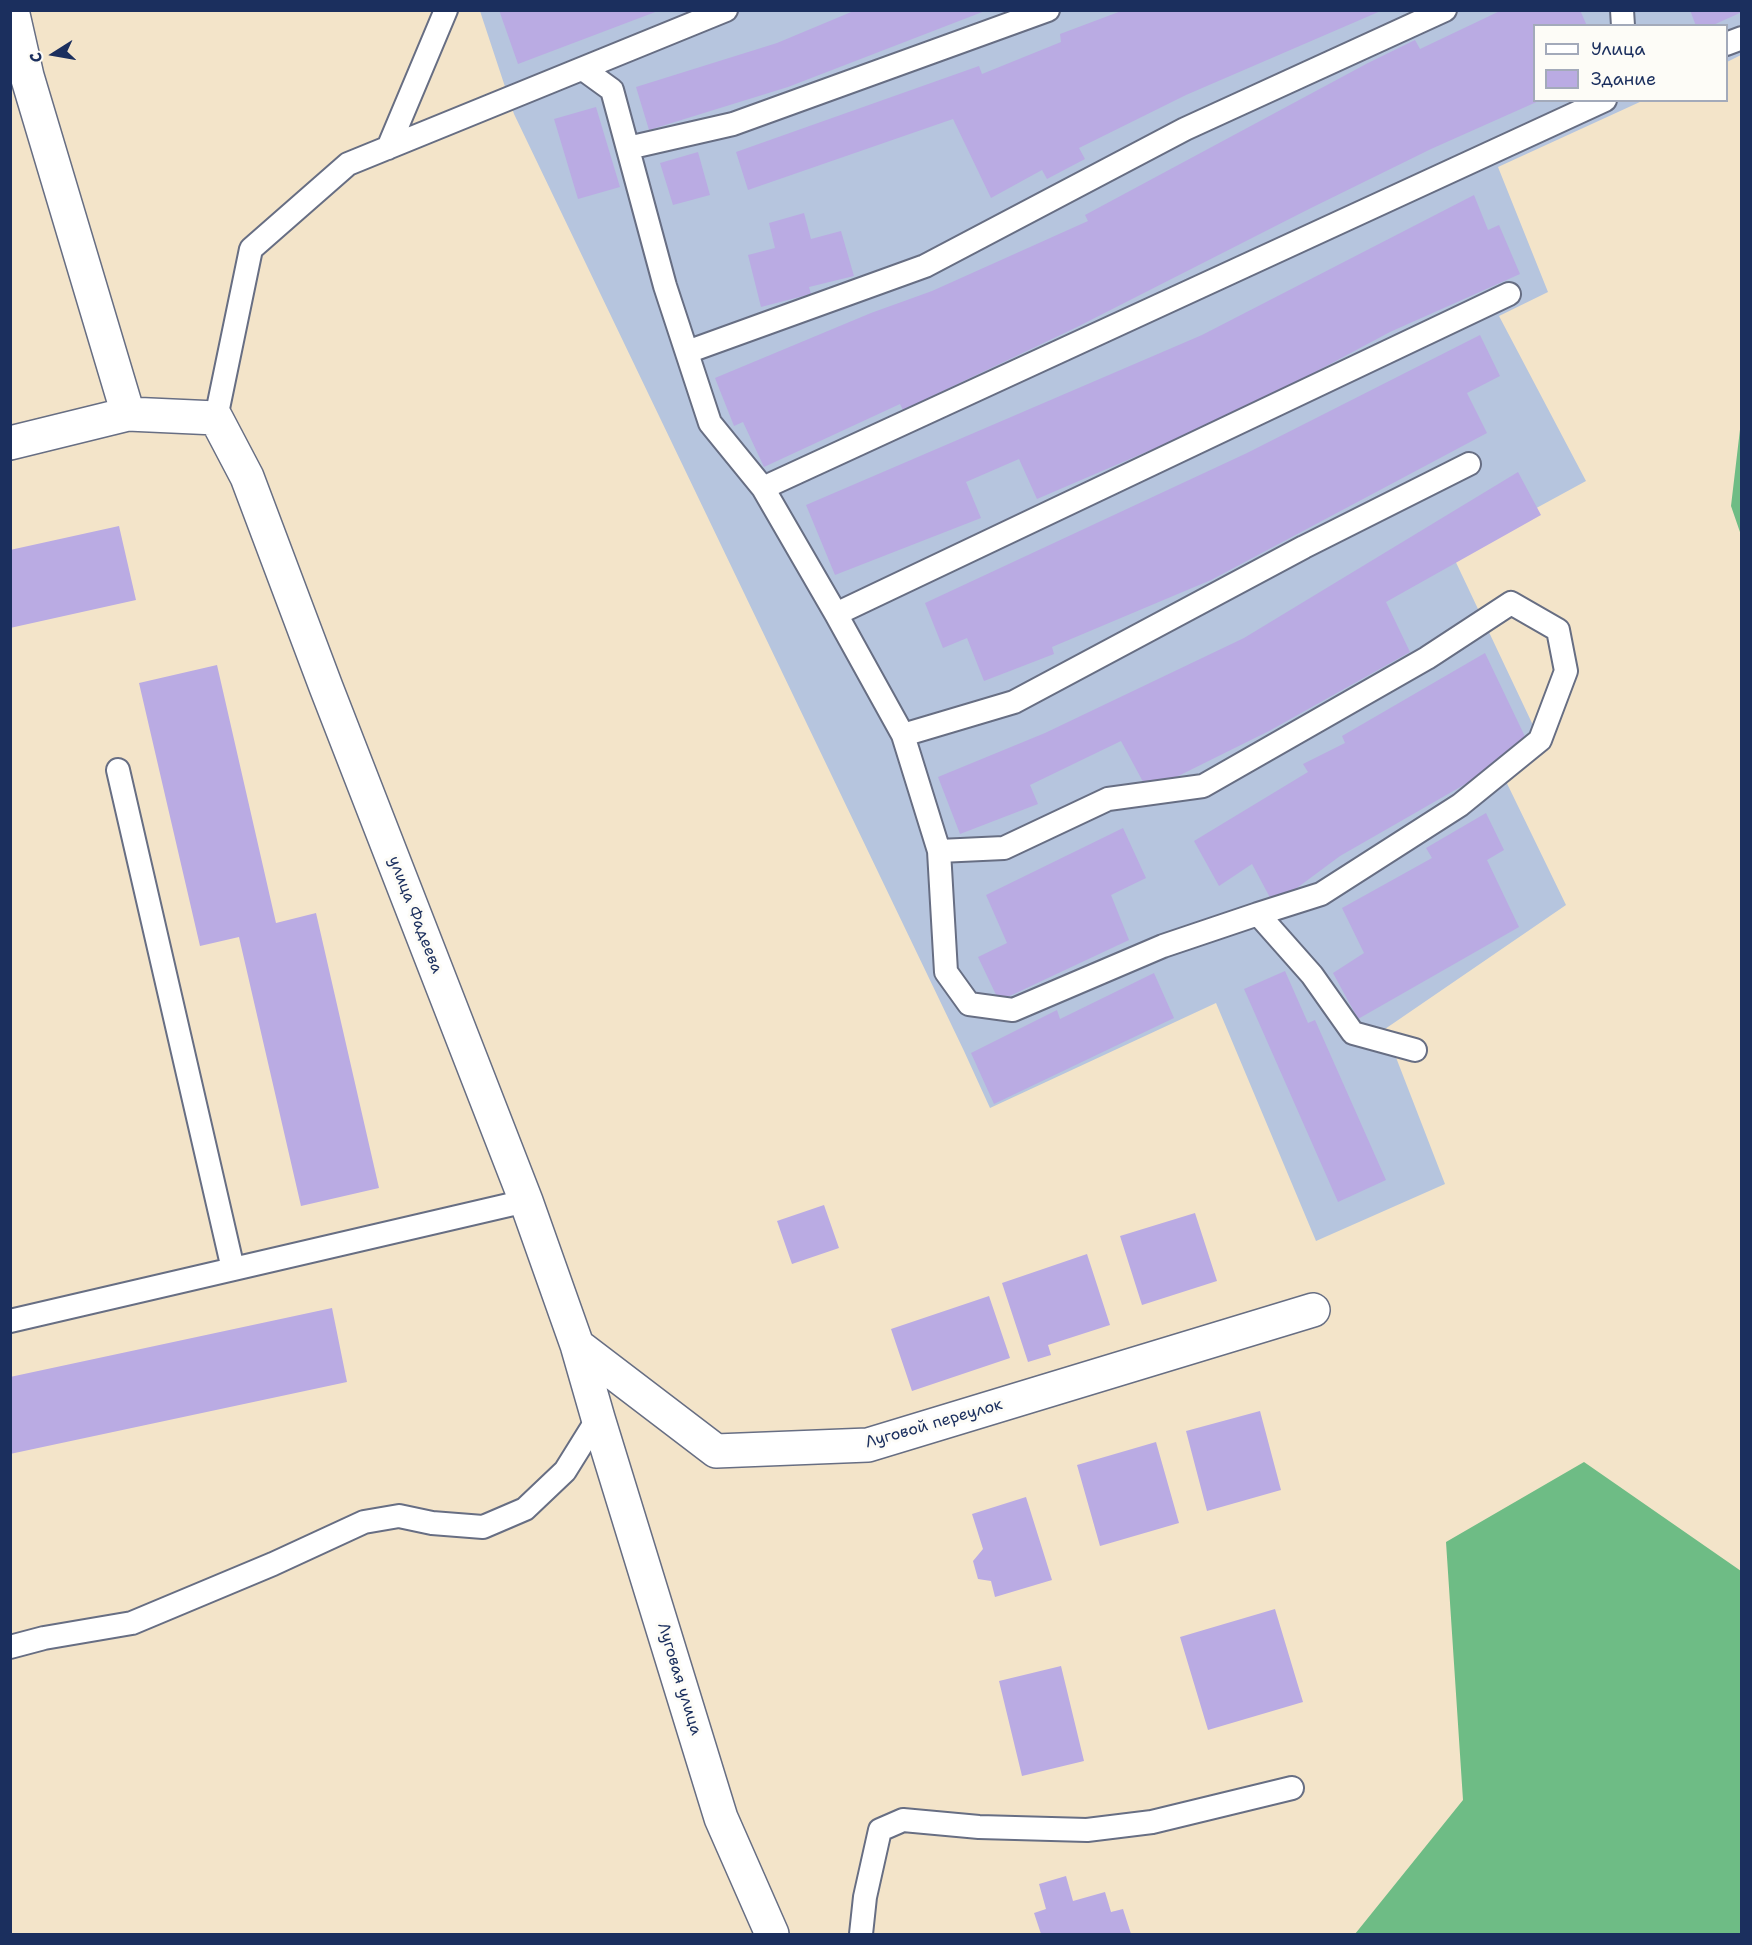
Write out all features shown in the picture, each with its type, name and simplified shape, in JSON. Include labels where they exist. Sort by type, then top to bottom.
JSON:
[{"type":"street","points":[[12,10],[27,76],[128,414]]},
{"type":"street","points":[[10,443],[128,414],[216,418]]},
{"type":"street","name":"улица Фадеева","points":[[216,418],[247,477],[343,732],[526,1201],[577,1345],[598,1418]]},
{"type":"street","name":"Луговой переулок","points":[[577,1345],[716,1450],[868,1445],[1313,1310]]},
{"type":"street","name":"Луговая улица","points":[[598,1418],[721,1818],[772,1935]]},
{"type":"lane","points":[[388,148],[446,10]]},
{"type":"lane","points":[[216,418],[251,249],[348,164],[726,10]]},
{"type":"lane","points":[[628,148],[733,124],[1048,10]]},
{"type":"lane","points":[[687,352],[925,266],[1185,129],[1445,10]]},
{"type":"lane","points":[[583,69],[612,90],[665,286],[710,423],[763,488],[903,735],[939,851],[946,972],[969,1004],[1013,1010],[1163,946],[1321,894],[1460,805],[1540,740],[1566,671],[1558,630],[1511,603],[1427,658],[1203,786],[1108,799],[1004,848],[939,851]]},
{"type":"lane","points":[[763,488],[1601,102]]},
{"type":"lane","points":[[836,614],[1509,294]]},
{"type":"lane","points":[[903,735],[1014,702],[1294,553],[1469,464]]},
{"type":"lane","points":[[118,770],[233,1269]]},
{"type":"lane","points":[[1258,914],[1312,975],[1353,1033],[1415,1050]]},
{"type":"lane","points":[[10,1320],[526,1201]]},
{"type":"lane","points":[[10,1647],[44,1638],[132,1623],[273,1564],[364,1522],[399,1516],[432,1523],[483,1527],[525,1509],[564,1471],[598,1418]]},
{"type":"lane","points":[[861,1935],[865,1897],[880,1830],[903,1820],[979,1827],[1087,1830],[1152,1822],[1292,1788]]},
{"type":"shaded area","points":[[480,11],[1741,11],[1741,55],[1728,62],[1728,24],[1533,24],[1533,102],[1640,102],[1498,167],[1548,292],[1499,316],[1586,481],[1452,554],[1540,740],[1499,767],[1566,905],[1385,1029],[1445,1184],[1316,1241],[1216,1003],[990,1108],[514,114]]},
{"type":"green space","points":[[1741,421],[1742,535],[1731,506]]},
{"type":"green space","points":[[1584,1462],[1741,1571],[1741,1934],[1355,1934],[1463,1800],[1446,1542]]},
{"type":"building","points":[[499,10],[658,10],[658,11],[518,64]]},
{"type":"building","points":[[856,10],[985,11],[788,87],[649,130],[636,87],[777,43]]},
{"type":"building","points":[[1124,10],[1383,10],[1186,95],[1079,148],[1085,159],[1047,179],[1042,170],[991,198],[953,119],[748,190],[736,152],[979,66],[982,74],[1061,42],[1060,34]]},
{"type":"building","points":[[1502,10],[1580,10],[1586,24],[1533,24],[1533,102],[1537,102],[1431,149],[1077,327],[903,410],[900,404],[764,467],[743,422],[734,426],[715,378],[871,313],[932,291],[1088,221],[1085,215],[1368,63],[1415,40],[1420,49]]},
{"type":"building","points":[[1690,10],[1742,10],[1715,24],[1695,24]]},
{"type":"building","points":[[596,107],[620,187],[578,199],[554,119]]},
{"type":"building","points":[[698,152],[710,195],[673,205],[660,163]]},
{"type":"building","points":[[1474,195],[1488,230],[1499,225],[1520,274],[1390,332],[1246,409],[1037,499],[1019,459],[966,482],[981,518],[835,575],[806,505],[1202,335]]},
{"type":"building","points":[[804,213],[811,239],[841,231],[854,276],[809,287],[811,294],[761,307],[748,255],[775,248],[769,223]]},
{"type":"building","points":[[1480,335],[1500,376],[1467,393],[1487,433],[1211,580],[1052,647],[1054,654],[984,681],[967,638],[943,648],[925,603],[1247,453]]},
{"type":"building","points":[[1518,472],[1541,515],[1386,602],[1410,652],[1269,731],[1148,791],[1121,741],[1030,785],[1038,804],[960,834],[938,777],[1045,733],[1244,638]]},
{"type":"building","points":[[119,526],[136,600],[10,628],[10,550]]},
{"type":"building","points":[[1485,653],[1530,747],[1340,856],[1274,905],[1252,864],[1219,886],[1194,841],[1308,772],[1303,764],[1345,743],[1342,736]]},
{"type":"building","points":[[217,665],[276,923],[316,913],[379,1188],[301,1206],[239,937],[200,946],[139,683]]},
{"type":"building","points":[[1486,813],[1504,850],[1487,860],[1519,927],[1358,1019],[1333,973],[1364,953],[1342,908],[1432,858],[1426,848]]},
{"type":"building","points":[[1123,828],[1146,878],[1111,895],[1129,940],[999,1001],[978,957],[1007,943],[986,895]]},
{"type":"building","points":[[1285,971],[1308,1023],[1315,1020],[1386,1180],[1338,1202],[1244,989]]},
{"type":"building","points":[[1154,973],[1174,1018],[994,1104],[971,1053],[1057,1010],[1060,1019]]},
{"type":"building","points":[[824,1205],[839,1248],[792,1264],[777,1221]]},
{"type":"building","points":[[1195,1213],[1217,1281],[1142,1305],[1120,1236]]},
{"type":"building","points":[[1087,1254],[1110,1325],[1048,1345],[1051,1355],[1028,1362],[1002,1283]]},
{"type":"building","points":[[989,1296],[1010,1358],[912,1391],[891,1329]]},
{"type":"building","points":[[332,1308],[347,1382],[10,1454],[10,1377]]},
{"type":"building","points":[[1260,1411],[1281,1490],[1207,1511],[1186,1431]]},
{"type":"building","points":[[1156,1442],[1179,1523],[1100,1546],[1077,1465]]},
{"type":"building","points":[[1026,1497],[1052,1580],[995,1597],[991,1581],[978,1579],[973,1561],[983,1549],[972,1514]]},
{"type":"building","points":[[1275,1609],[1303,1702],[1208,1730],[1180,1637]]},
{"type":"building","points":[[1061,1666],[1084,1761],[1022,1776],[999,1681]]},
{"type":"building","points":[[1066,1876],[1073,1901],[1105,1892],[1111,1912],[1123,1909],[1131,1934],[1041,1934],[1034,1913],[1046,1909],[1039,1884]]}]
